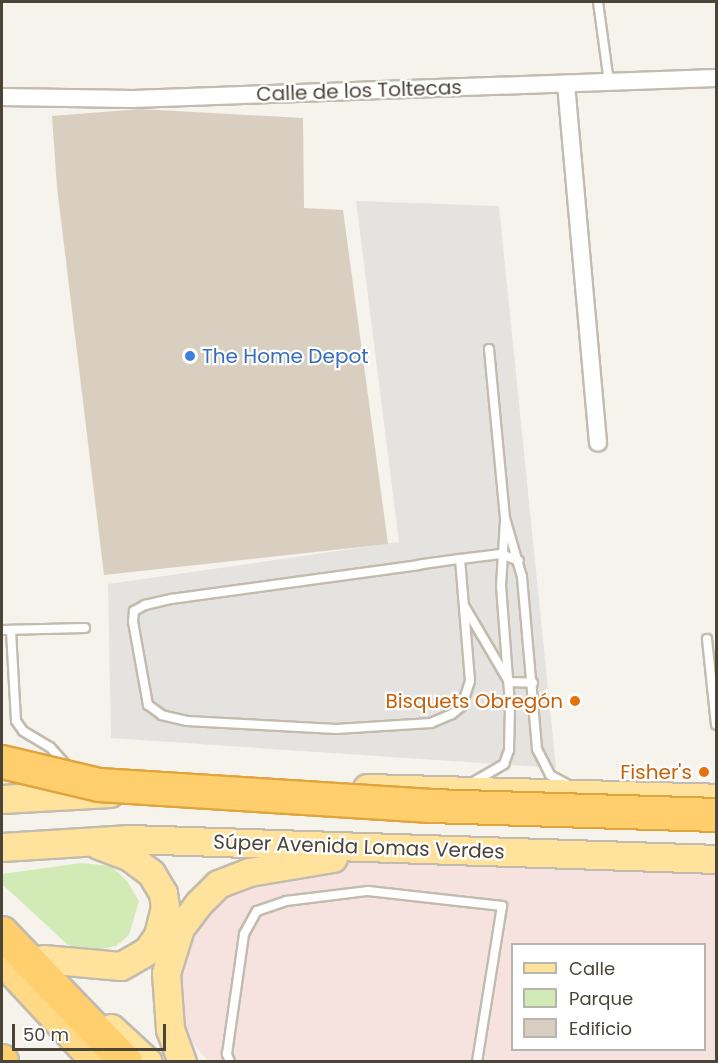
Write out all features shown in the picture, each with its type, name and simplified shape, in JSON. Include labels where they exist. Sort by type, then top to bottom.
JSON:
[{"type":"highway","points":[[2,762],[99,785],[430,806],[717,815]]},
{"type":"highway","points":[[2,784],[258,809],[717,830]]},
{"type":"highway","points":[[2,933],[126,1062]]},
{"type":"highway","points":[[2,951],[108,1062]]},
{"type":"highway","points":[[2,961],[96,1062]]},
{"type":"highway","points":[[2,1044],[16,1062]]},
{"type":"main road","points":[[2,753],[144,779],[276,786],[580,792],[717,798]]},
{"type":"main road","points":[[2,799],[276,786]]},
{"type":"main road","points":[[43,959],[121,966],[147,951],[164,922],[163,893],[151,873],[121,852],[80,840]]},
{"type":"main road","name":"Súper Avenida Lomas Verdes","points":[[2,847],[80,840],[717,859]]},
{"type":"main road","points":[[182,1062],[170,1029],[166,973],[180,928],[198,904],[218,884],[249,872],[391,849]]},
{"type":"main road","points":[[2,916],[148,1062]]},
{"type":"street","name":"Calle de los Toltecas","points":[[2,97],[133,99],[717,78]]},
{"type":"street","points":[[566,84],[598,443]]},
{"type":"lane","points":[[598,2],[609,83]]},
{"type":"lane","points":[[489,349],[506,518],[519,561],[541,763],[550,775],[580,792]]},
{"type":"lane","points":[[457,789],[492,774],[504,764],[508,750],[509,682],[501,554],[506,518]]},
{"type":"lane","points":[[460,559],[470,681],[462,706],[431,723],[382,728],[187,721],[154,711],[145,697],[133,622],[134,611],[171,599],[460,559],[501,554],[519,561]]},
{"type":"lane","points":[[463,605],[509,682]]},
{"type":"lane","points":[[66,765],[50,747],[22,731],[16,721],[6,631],[85,628]]},
{"type":"lane","points":[[707,639],[717,725]]},
{"type":"lane","points":[[509,682],[532,682]]},
{"type":"lane","points":[[230,1062],[227,1054],[244,934],[256,911],[286,901],[368,891],[502,906],[477,1062]]},
{"type":"shaded area","points":[[356,201],[499,206],[556,768],[111,738],[108,584],[399,542]]},
{"type":"shaded area","points":[[476,852],[716,861],[716,1061],[208,1061],[191,1041],[174,991],[187,939],[220,887],[314,862]]},
{"type":"green space","points":[[81,863],[111,866],[127,881],[139,901],[129,935],[116,946],[93,951],[68,945],[2,884],[2,874]]},
{"type":"building","points":[[140,109],[303,118],[304,208],[343,210],[388,544],[104,575],[57,187],[52,116]]},
{"type":"place","name":"The Home Depot","points":[[190,356]]},
{"type":"place","name":"Bisquets Obregón","points":[[575,701]]},
{"type":"place","name":"Fisher's","points":[[704,772]]}]
